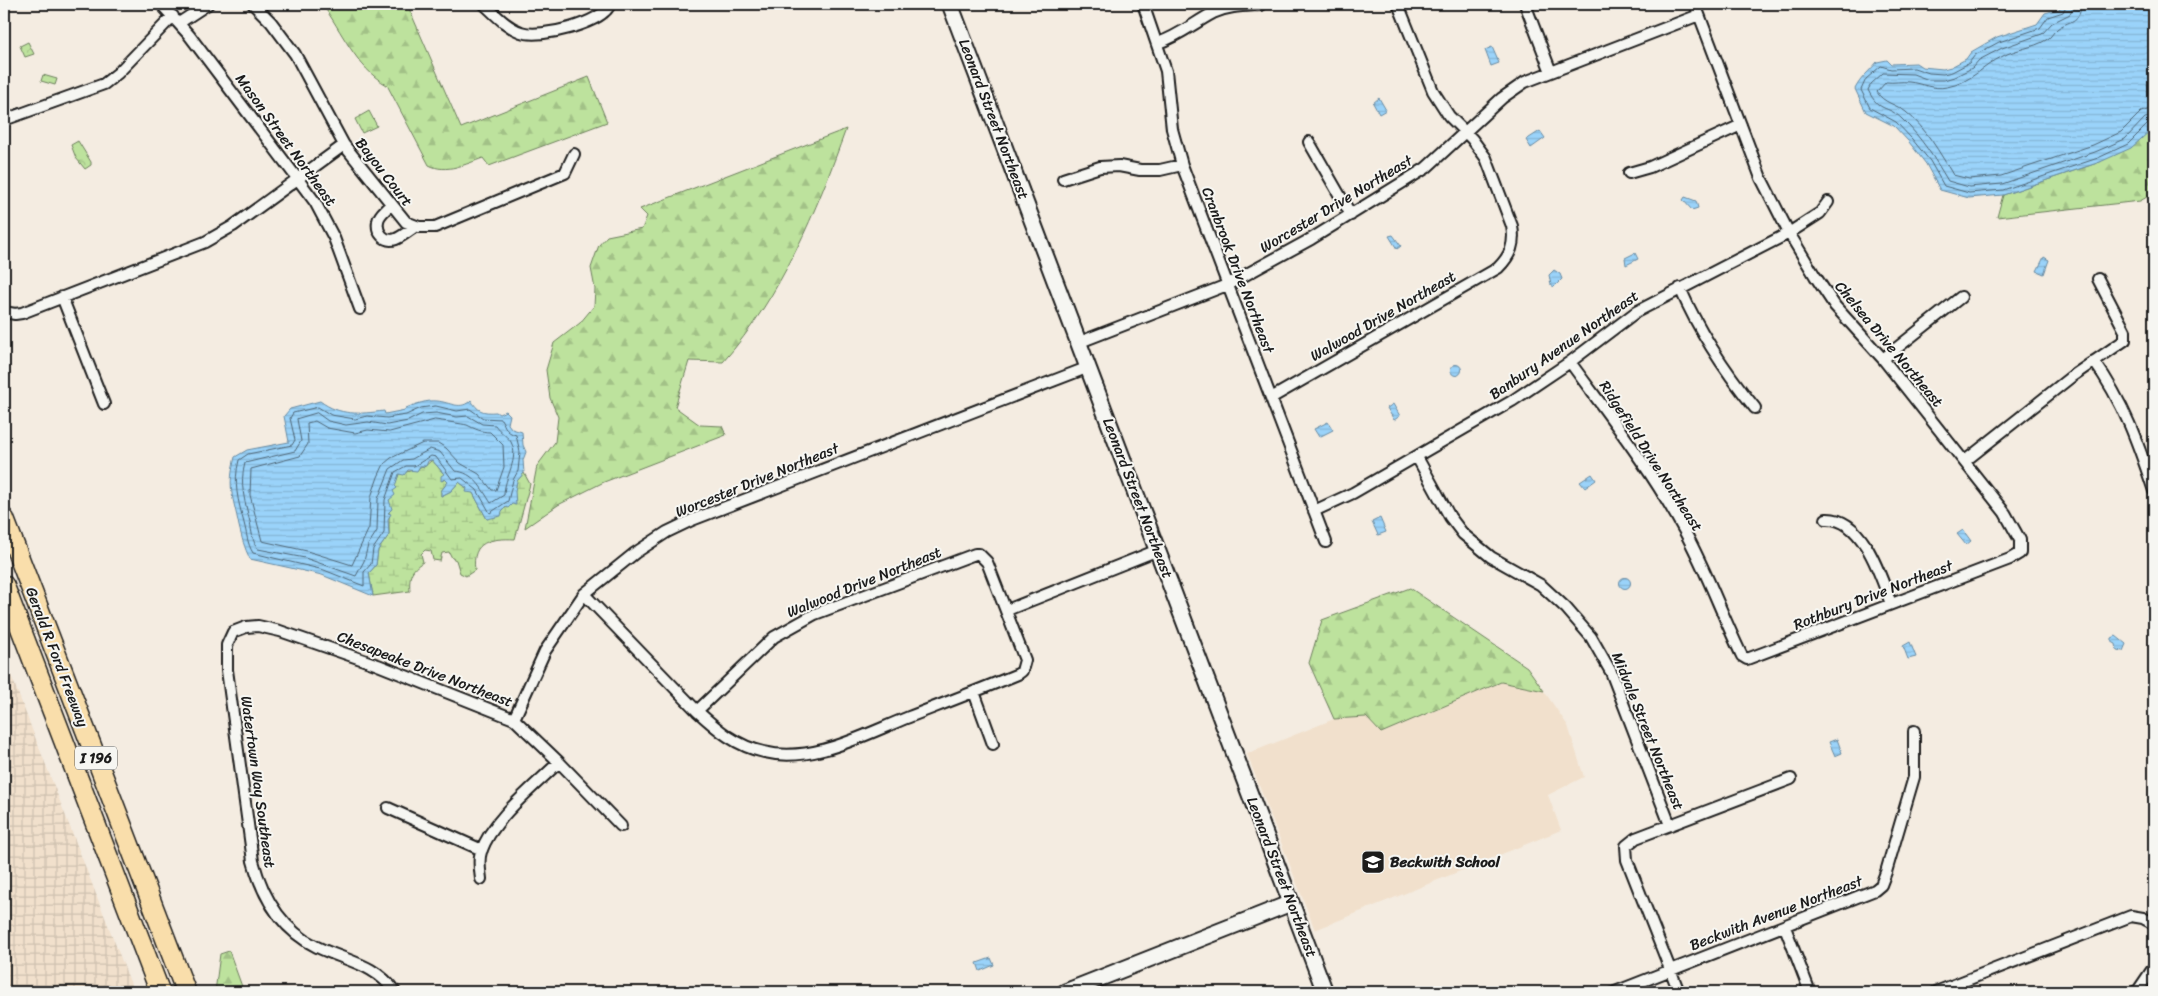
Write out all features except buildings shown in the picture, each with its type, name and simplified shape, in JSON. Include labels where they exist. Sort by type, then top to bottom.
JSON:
[{"type":"highway","name":"Gerald R Ford Freeway","points":[[4,518],[186,992]]},
{"type":"highway","name":"Gerald R Ford Freeway","points":[[4,585],[160,992]]},
{"type":"main road","name":"Leonard Street Northeast","points":[[950,4],[1080,342],[1325,992]]},
{"type":"main road","points":[[1065,992],[1291,903]]},
{"type":"street","name":"Mason Street Northeast","points":[[160,4],[176,20],[323,214],[360,309]]},
{"type":"street","points":[[4,120],[104,84],[176,20],[208,4]]},
{"type":"street","name":"Bayou Court","points":[[253,4],[271,22],[295,54],[344,145],[390,205],[406,222],[416,226],[435,227],[565,173],[574,154]]},
{"type":"street","points":[[484,4],[500,20],[521,32],[538,36],[562,30],[602,14],[610,4]]},
{"type":"street","name":"Cranbrook Drive Northeast","points":[[1143,4],[1158,43],[1166,71],[1172,130],[1182,165],[1326,542]]},
{"type":"street","points":[[1398,4],[1433,92],[1449,116],[1465,133]]},
{"type":"street","points":[[1525,4],[1551,72]]},
{"type":"street","name":"Chelsea Drive Northeast","points":[[1695,4],[1761,178],[1789,233],[1835,306],[1883,359],[1965,461],[2014,527],[2022,546],[2020,553]]},
{"type":"street","points":[[1158,43],[1171,39],[1225,9],[1260,5]]},
{"type":"street","name":"Worcester Drive Northeast","points":[[1080,342],[1227,286],[1351,215],[1420,172],[1512,91],[1551,72],[1699,16]]},
{"type":"street","points":[[1629,173],[1650,168],[1741,125]]},
{"type":"street","name":"Walwood Drive Northeast","points":[[1271,398],[1498,268],[1508,258],[1514,241],[1512,226],[1486,158],[1465,133]]},
{"type":"street","points":[[1309,142],[1351,215]]},
{"type":"street","points":[[4,312],[22,313],[219,234],[344,145]]},
{"type":"street","points":[[1063,179],[1100,167],[1119,166],[1140,170],[1160,170],[1182,165]]},
{"type":"street","name":"Banbury Avenue Northeast","points":[[1314,511],[1353,494],[1520,396],[1570,362],[1636,312],[1789,233],[1820,212],[1828,202]]},
{"type":"street","points":[[390,205],[378,220],[378,230],[382,236],[388,240],[396,239],[416,226]]},
{"type":"street","points":[[1965,461],[2071,377],[2119,346],[2126,338],[2098,279]]},
{"type":"street","points":[[1680,288],[1715,353],[1755,408]]},
{"type":"street","points":[[1883,359],[1962,296]]},
{"type":"street","points":[[62,297],[104,404]]},
{"type":"street","points":[[2094,361],[2115,390],[2154,492]]},
{"type":"street","name":"Ridgefield Drive Northeast","points":[[1570,362],[1650,475],[1684,530],[1711,584],[1739,651]]},
{"type":"street","name":"Worcester Drive Northeast","points":[[514,719],[544,652],[584,594],[635,553],[667,532],[692,520],[1089,367]]},
{"type":"street","name":"Midvale Street Northeast","points":[[1418,457],[1450,517],[1463,534],[1492,557],[1541,585],[1566,608],[1591,637],[1617,687],[1670,825]]},
{"type":"street","points":[[1826,519],[1839,522],[1853,531],[1866,545],[1891,604]]},
{"type":"street","points":[[584,594],[697,711],[726,737],[741,745],[777,754],[803,753],[835,746],[974,692],[1022,671],[1025,660],[1007,610],[1158,550]]},
{"type":"street","name":"Rothbury Drive Northeast","points":[[1739,651],[1742,656],[1747,658],[1753,657],[2010,560],[2020,553]]},
{"type":"street","name":"Walwood Drive Northeast","points":[[697,711],[759,650],[788,628],[815,614],[975,554],[987,562],[1007,610]]},
{"type":"street","name":"Chesapeake Drive Northeast","points":[[238,629],[258,626],[307,640],[514,719],[621,826]]},
{"type":"street","name":"Watertown Way Southeast","points":[[238,629],[233,632],[227,646],[227,670],[253,861],[258,880],[267,901],[280,919],[301,937],[317,947],[372,969],[395,992]]},
{"type":"street","points":[[974,692],[993,744]]},
{"type":"street","name":"Beckwith Avenue Northeast","points":[[1616,992],[1864,896],[1881,885],[1914,777],[1914,731]]},
{"type":"street","points":[[481,879],[480,858],[482,850],[503,818],[559,762]]},
{"type":"street","points":[[1679,992],[1627,860],[1626,846],[1636,838],[1791,779]]},
{"type":"street","points":[[388,808],[482,850]]},
{"type":"street","points":[[1936,992],[2131,916],[2154,924]]},
{"type":"street","points":[[1785,927],[1810,992]]},
{"type":"street","points":[[2137,992],[2154,967]]},
{"type":"shaded area","points":[[4,657],[134,992],[4,992]]},
{"type":"shaded area","points":[[1502,682],[1544,691],[1568,726],[1584,777],[1548,795],[1561,830],[1315,930],[1247,754],[1334,719],[1366,717],[1381,733]]},
{"type":"green space","points":[[322,4],[407,4],[461,128],[589,77],[607,122],[489,166],[483,158],[449,168],[436,168],[429,165],[387,85],[376,78],[358,59]]},
{"type":"green space","points":[[28,42],[34,54],[25,57],[20,46]]},
{"type":"green space","points":[[43,75],[57,79],[55,85],[41,81]]},
{"type":"green space","points":[[369,111],[377,126],[362,133],[355,119]]},
{"type":"green space","points":[[2154,123],[2154,193],[2140,201],[1997,217],[2003,195],[2100,162],[2151,130]]},
{"type":"green space","points":[[846,129],[809,222],[780,281],[763,309],[723,362],[689,361],[675,407],[700,425],[722,426],[726,435],[604,482],[558,505],[525,528],[537,466],[555,442],[558,417],[550,398],[546,370],[554,343],[580,323],[594,306],[595,289],[591,268],[599,245],[607,236],[642,229],[647,216],[640,209]]},
{"type":"green space","points":[[78,141],[91,162],[91,165],[85,169],[76,158],[71,145]]},
{"type":"green space","points":[[432,460],[444,474],[442,481],[445,479],[448,482],[441,491],[441,496],[451,491],[459,482],[473,493],[487,519],[512,504],[517,481],[524,473],[530,484],[515,539],[498,539],[484,543],[476,553],[475,570],[466,576],[460,573],[456,560],[452,558],[449,552],[442,553],[440,561],[433,560],[431,551],[425,550],[421,554],[423,562],[411,574],[410,591],[373,596],[369,573],[376,565],[378,550],[389,535],[389,500],[399,474],[422,466],[424,467]]},
{"type":"green space","points":[[1410,588],[1527,667],[1544,691],[1501,682],[1381,733],[1366,717],[1334,719],[1309,663],[1322,620]]},
{"type":"green space","points":[[229,951],[244,992],[215,992],[220,954]]},
{"type":"water","points":[[2065,4],[2154,4],[2154,123],[2151,130],[2131,148],[2100,162],[2003,195],[1969,198],[1940,190],[1926,164],[1909,142],[1894,126],[1866,112],[1855,89],[1862,78],[1877,62],[1887,60],[1891,64],[1916,63],[1922,67],[1943,69],[1951,67],[1966,59],[1971,52],[1997,37],[2037,24],[2045,13],[2059,9]]},
{"type":"water","points":[[1492,47],[1499,63],[1491,66],[1485,50]]},
{"type":"water","points":[[1379,98],[1386,110],[1379,114],[1373,103]]},
{"type":"water","points":[[1540,131],[1545,138],[1531,148],[1526,140]]},
{"type":"water","points":[[1685,197],[1696,201],[1698,208],[1692,210],[1683,200]]},
{"type":"water","points":[[1393,235],[1401,246],[1397,249],[1389,236]]},
{"type":"water","points":[[1635,253],[1638,259],[1626,265],[1625,258]]},
{"type":"water","points":[[2044,257],[2049,260],[2044,274],[2037,271]]},
{"type":"water","points":[[1554,270],[1560,274],[1562,279],[1554,287],[1551,285],[1549,275]]},
{"type":"water","points":[[1456,364],[1462,370],[1456,376],[1450,370]]},
{"type":"water","points":[[471,400],[478,409],[484,412],[496,412],[499,414],[506,411],[510,415],[508,424],[512,429],[522,432],[523,445],[526,452],[523,460],[524,473],[517,481],[515,491],[516,505],[512,504],[508,508],[506,507],[502,511],[501,516],[487,519],[473,493],[466,492],[467,488],[459,482],[451,491],[441,496],[441,491],[448,482],[445,479],[441,481],[441,476],[444,474],[432,460],[428,461],[426,466],[420,466],[417,471],[408,470],[404,475],[399,474],[395,486],[397,488],[393,491],[395,495],[389,500],[392,509],[388,513],[391,514],[388,519],[389,535],[378,550],[376,565],[369,573],[373,596],[322,575],[250,559],[242,539],[232,492],[231,477],[235,457],[247,450],[289,442],[284,416],[290,409],[320,401],[343,412],[367,413],[384,411],[385,414],[405,410],[425,402],[437,401],[463,405]]},
{"type":"water","points":[[1393,404],[1400,416],[1394,420],[1387,408]]},
{"type":"water","points":[[1328,422],[1333,430],[1319,437],[1314,429]]},
{"type":"water","points":[[1592,474],[1596,480],[1585,488],[1580,482]]},
{"type":"water","points":[[1380,518],[1386,532],[1378,535],[1372,522]]},
{"type":"water","points":[[1963,530],[1971,541],[1966,545],[1957,534]]},
{"type":"water","points":[[1625,577],[1631,583],[1625,589],[1619,583]]},
{"type":"water","points":[[2116,636],[2126,644],[2123,651],[2117,650],[2116,644],[2112,642],[2112,638]]},
{"type":"water","points":[[1910,642],[1916,657],[1908,659],[1903,646]]},
{"type":"water","points":[[1837,739],[1842,753],[1835,756],[1829,742]]},
{"type":"water","points":[[991,958],[994,965],[980,971],[977,963]]},
{"type":"place","name":"Beckwith School","points":[[1373,862]]}]
